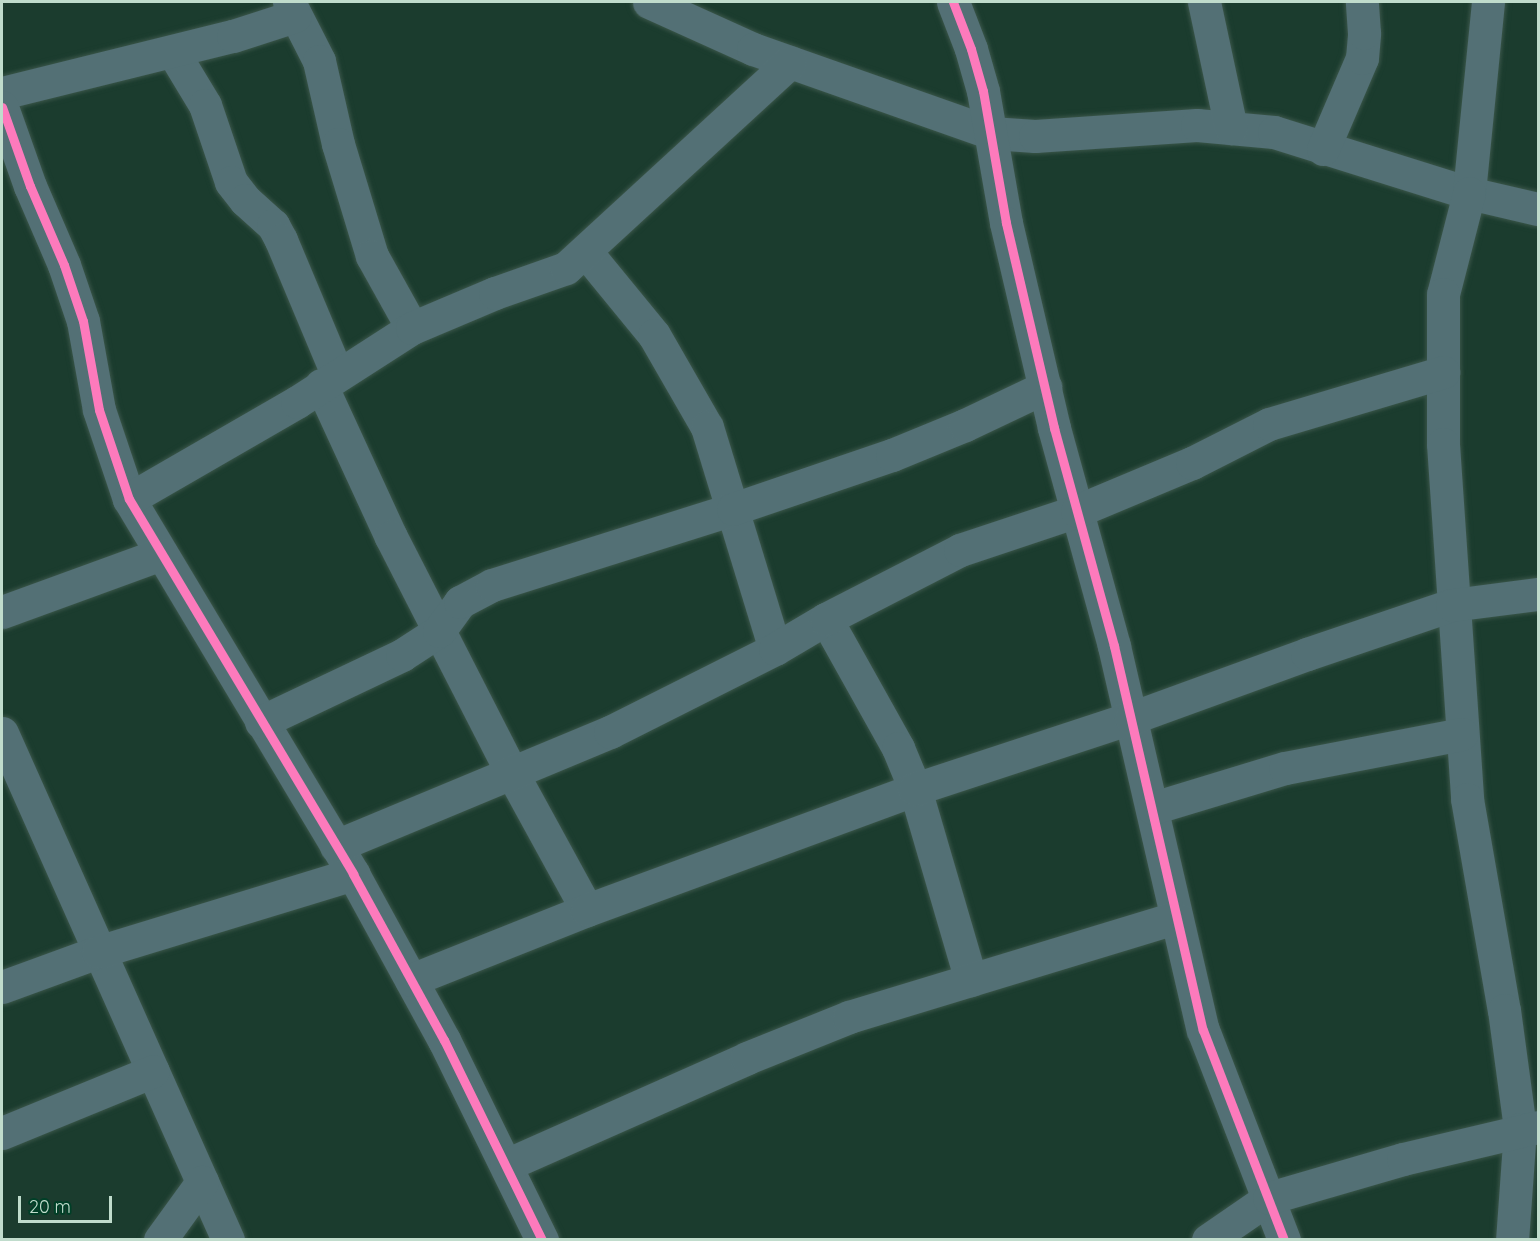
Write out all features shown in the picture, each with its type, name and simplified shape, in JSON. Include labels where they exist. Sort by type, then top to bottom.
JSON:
[{"type":"street","points":[[649,2],[753,49],[991,133],[1035,136],[1197,124],[1274,132],[1469,194],[1539,208]]},
{"type":"street","points":[[953,2],[971,49],[991,133],[1006,223],[1045,387],[1153,808],[1175,918],[1203,1030],[1284,1239]]},
{"type":"street","points":[[1204,2],[1231,128]]},
{"type":"street","points":[[1323,149],[1362,58],[1364,33],[1362,2]]},
{"type":"street","points":[[1488,2],[1469,194],[1443,294],[1443,444],[1452,605],[1467,799],[1504,1011],[1529,1128],[1512,1239]]},
{"type":"street","points":[[2,93],[172,52],[292,9],[319,61],[338,144],[372,256],[411,328]]},
{"type":"street","points":[[172,52],[205,105],[231,182],[244,200],[273,225],[281,240],[329,380],[391,537],[512,773],[587,910]]},
{"type":"street","points":[[129,499],[297,402],[411,328],[495,293],[566,268],[790,62]]},
{"type":"street","points":[[2,107],[30,186],[64,265],[83,321],[99,410],[129,499],[353,874],[411,980],[542,1239]]},
{"type":"street","points":[[586,252],[654,335],[707,427],[734,509],[775,649]]},
{"type":"street","points":[[336,846],[610,732],[775,649],[826,619],[960,550],[1077,511],[1192,463],[1269,424],[1443,372]]},
{"type":"street","points":[[261,722],[348,679],[376,669],[439,631],[460,602],[492,585],[734,509],[892,455],[965,425],[1045,387]]},
{"type":"street","points":[[2,612],[161,554]]},
{"type":"street","points":[[411,980],[587,910],[915,789],[1131,718],[1452,605],[1539,594]]},
{"type":"street","points":[[826,619],[898,748],[915,789],[971,980]]},
{"type":"street","points":[[2,733],[228,1239]]},
{"type":"street","points":[[1153,808],[1285,768],[1462,734]]},
{"type":"street","points":[[2,987],[98,952],[353,874]]},
{"type":"street","points":[[506,1165],[747,1058],[849,1017],[1175,918]]},
{"type":"street","points":[[2,1133],[153,1071]]},
{"type":"street","points":[[1208,1239],[1269,1198],[1403,1159],[1529,1128]]},
{"type":"street","points":[[160,1239],[202,1182]]},
{"type":"cycle path","points":[[953,2],[971,49],[983,91],[1006,223],[1054,428],[1114,646],[1203,1030],[1284,1240]]},
{"type":"cycle path","points":[[2,107],[30,186],[64,265],[83,321],[99,410],[129,499],[353,874],[444,1040],[542,1240]]}]
